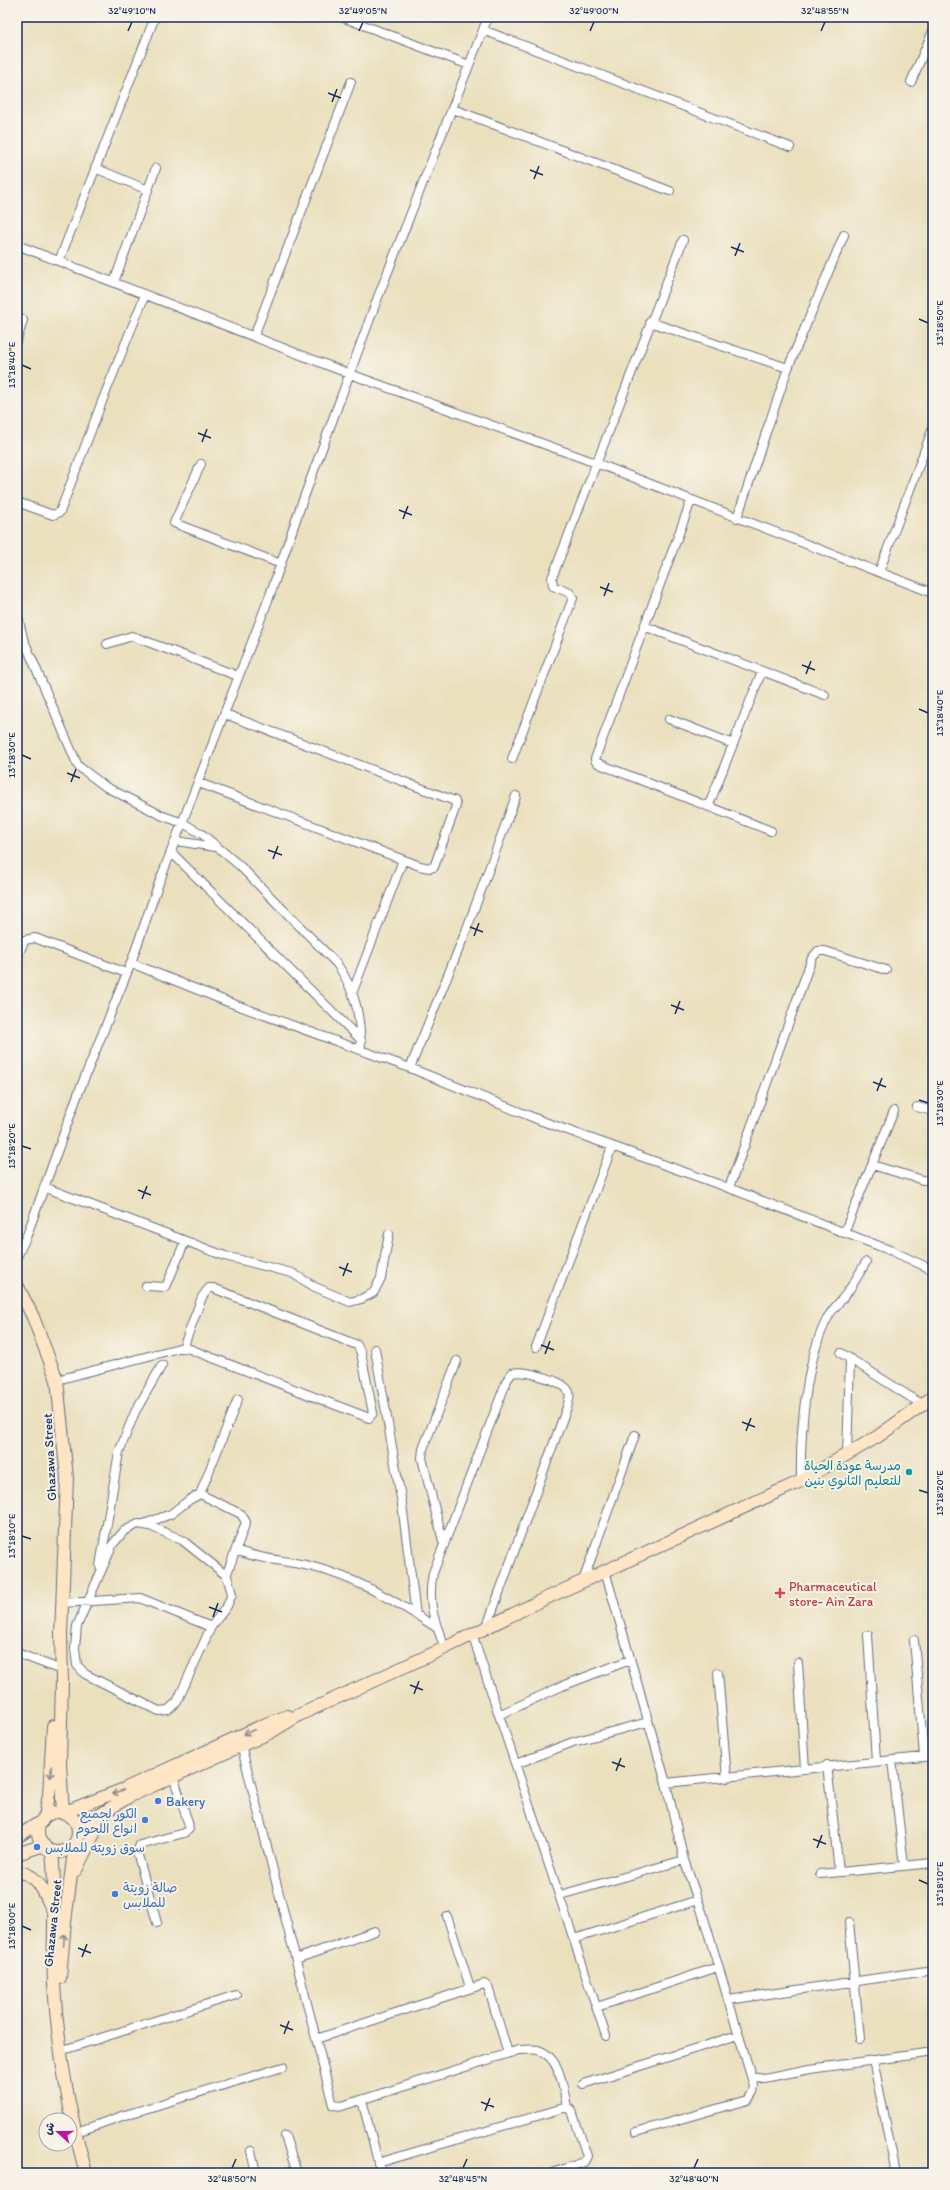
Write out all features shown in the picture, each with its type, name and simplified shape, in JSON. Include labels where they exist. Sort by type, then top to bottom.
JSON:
[{"type":"main road","name":"Ghazawa Street","points":[[17,1286],[36,1324],[57,1380],[67,1478],[61,1635],[62,1682],[60,1764],[64,1812]]},
{"type":"main road","points":[[78,1829],[128,1797],[280,1727],[299,1715],[445,1648],[487,1626],[801,1481],[847,1456],[933,1397]]},
{"type":"main road","name":"Ghazawa Street","points":[[43,1819],[51,1770],[56,1668],[61,1635]]},
{"type":"main road","points":[[17,1837],[54,1812],[64,1812],[124,1789],[266,1724],[288,1716],[299,1715]]},
{"type":"main road","points":[[69,1890],[85,1850],[105,1811]]},
{"type":"main road","points":[[17,1854],[48,1848],[62,1851],[75,1842],[78,1829],[72,1817],[64,1812]]},
{"type":"main road","points":[[43,1819],[39,1836],[48,1848]]},
{"type":"main road","name":"Ghazawa Street","points":[[56,2006],[75,1842]]},
{"type":"main road","name":"Ghazawa Street","points":[[48,1848],[55,1873],[54,1962],[56,2006],[60,2051],[70,2112]]},
{"type":"main road","points":[[17,1872],[29,1874],[37,1880],[55,1916]]},
{"type":"main road","name":"Ghazawa Street","points":[[78,2146],[86,2173]]},
{"type":"street","points":[[59,261],[155,17]]},
{"type":"street","points":[[342,17],[469,65]]},
{"type":"street","points":[[17,1257],[27,1235],[81,1087],[131,963],[171,852],[225,714],[378,297],[453,110],[488,17]]},
{"type":"street","points":[[483,30],[790,147]]},
{"type":"street","points":[[912,82],[933,31]]},
{"type":"street","points":[[254,336],[351,82]]},
{"type":"street","points":[[453,110],[670,191]]},
{"type":"street","points":[[95,168],[148,190]]},
{"type":"street","points":[[114,282],[156,168]]},
{"type":"street","points":[[737,518],[788,368],[844,235]]},
{"type":"street","points":[[512,759],[573,598],[570,593],[553,586],[552,578],[683,240]]},
{"type":"street","points":[[17,245],[350,374],[596,463],[691,501],[933,593]]},
{"type":"street","points":[[17,502],[53,515],[60,512],[145,295]]},
{"type":"street","points":[[17,316],[23,320],[17,340]]},
{"type":"street","points":[[650,322],[788,368]]},
{"type":"street","points":[[878,572],[933,428]]},
{"type":"street","points":[[202,464],[174,523],[281,564]]},
{"type":"street","points":[[691,501],[595,755],[596,762],[709,805],[771,831]]},
{"type":"street","points":[[17,612],[22,638],[78,766],[106,787],[163,816],[183,823],[217,847],[240,866],[338,964],[353,991],[360,1015],[361,1050]]},
{"type":"street","points":[[644,626],[824,695]]},
{"type":"street","points":[[107,644],[132,636],[238,676]]},
{"type":"street","points":[[709,805],[762,671]]},
{"type":"street","points":[[199,783],[403,860],[430,868],[434,867],[456,806],[455,801],[225,714]]},
{"type":"street","points":[[669,719],[733,744]]},
{"type":"street","points":[[410,1068],[466,932],[516,796]]},
{"type":"street","points":[[176,841],[217,847]]},
{"type":"street","points":[[171,852],[361,1040]]},
{"type":"street","points":[[353,991],[403,860]]},
{"type":"street","points":[[17,957],[25,940],[36,938],[126,973]]},
{"type":"street","points":[[729,1188],[812,958],[818,951],[825,951],[886,970]]},
{"type":"street","points":[[131,963],[228,1002],[410,1068],[542,1121],[729,1188],[892,1251],[933,1270]]},
{"type":"street","points":[[917,1107],[933,1111]]},
{"type":"street","points":[[844,1233],[894,1111]]},
{"type":"street","points":[[536,1347],[612,1147]]},
{"type":"street","points":[[872,1165],[923,1180]]},
{"type":"street","points":[[44,1187],[224,1256],[292,1273],[314,1287],[350,1302],[361,1299],[375,1290],[381,1278],[389,1234]]},
{"type":"street","points":[[146,1286],[166,1287],[185,1241]]},
{"type":"street","points":[[801,1481],[806,1395],[811,1364],[819,1339],[829,1316],[846,1294],[866,1262]]},
{"type":"street","points":[[57,1380],[183,1348],[262,1376],[369,1418],[373,1412],[361,1353],[357,1345],[213,1288],[209,1288],[202,1297],[183,1348]]},
{"type":"street","points":[[375,1349],[402,1504],[416,1615]]},
{"type":"street","points":[[841,1353],[923,1405]]},
{"type":"street","points":[[847,1456],[850,1359]]},
{"type":"street","points":[[444,1546],[422,1458],[423,1449],[457,1361]]},
{"type":"street","points":[[99,1577],[119,1452],[135,1412],[162,1365]]},
{"type":"street","points":[[445,1648],[437,1628],[429,1591],[433,1573],[503,1391],[512,1373],[528,1372],[563,1386],[568,1391],[570,1396],[567,1408],[487,1626]]},
{"type":"street","points":[[142,1525],[171,1514],[188,1500],[200,1494],[238,1399]]},
{"type":"street","points":[[583,1581],[635,1435]]},
{"type":"street","points":[[200,1494],[229,1508],[245,1518],[246,1522],[226,1576]]},
{"type":"street","points":[[138,1524],[150,1526],[182,1540],[226,1576],[232,1594],[228,1606],[211,1627],[177,1702],[168,1710],[159,1711],[85,1674],[77,1666],[75,1648],[77,1626],[99,1577],[113,1544],[120,1535],[138,1524]]},
{"type":"street","points":[[236,1550],[261,1559],[312,1566],[338,1575],[416,1615],[437,1628]]},
{"type":"street","points":[[605,1571],[666,1783],[684,1860],[698,1900],[751,2076],[753,2092],[748,2100],[636,2132]]},
{"type":"street","points":[[62,1603],[140,1598],[211,1627]]},
{"type":"street","points":[[472,1634],[606,2036]]},
{"type":"street","points":[[868,1635],[876,1761]]},
{"type":"street","points":[[914,1640],[924,1756]]},
{"type":"street","points":[[17,1653],[56,1668]]},
{"type":"street","points":[[499,1715],[562,1686],[630,1660]]},
{"type":"street","points":[[798,1663],[805,1769]]},
{"type":"street","points":[[718,1673],[727,1778]]},
{"type":"street","points":[[516,1764],[573,1742],[648,1722]]},
{"type":"street","points":[[241,1745],[333,2105],[342,2106],[519,2050],[538,2050],[549,2056],[560,2073],[567,2108],[572,2111],[587,2156],[586,2160],[582,2163],[553,2173]]},
{"type":"street","points":[[666,1783],[727,1778],[827,1765],[933,1756]]},
{"type":"street","points":[[892,1760],[904,1866]]},
{"type":"street","points":[[827,1765],[840,1871]]},
{"type":"street","points":[[157,1923],[137,1852],[140,1845],[184,1832],[188,1829],[188,1822],[172,1776]]},
{"type":"street","points":[[560,1895],[684,1860]]},
{"type":"street","points":[[820,1874],[840,1871],[933,1864]]},
{"type":"street","points":[[574,1939],[698,1900]]},
{"type":"street","points":[[447,1916],[470,1987]]},
{"type":"street","points":[[849,1922],[853,1981],[860,2039]]},
{"type":"street","points":[[296,1959],[375,1931]]},
{"type":"street","points":[[597,2007],[718,1967]]},
{"type":"street","points":[[728,2000],[933,1970]]},
{"type":"street","points":[[316,2039],[470,1987],[484,1984],[488,1987],[508,2053]]},
{"type":"street","points":[[60,2051],[236,1995]]},
{"type":"street","points":[[583,2084],[738,2035]]},
{"type":"street","points":[[751,2076],[764,2078],[810,2069],[933,2052]]},
{"type":"street","points":[[873,2060],[896,2173]]},
{"type":"street","points":[[78,2132],[125,2115],[283,2067]]},
{"type":"street","points":[[362,2100],[381,2173]]},
{"type":"street","points":[[378,2163],[567,2108]]},
{"type":"street","points":[[285,2136],[297,2173]]},
{"type":"street","points":[[251,2152],[256,2173]]},
{"type":"place","name":"مدرسة عودة الحياة للتعليم الثانوي بنين","points":[[909,1472]]},
{"type":"place","name":"Pharmaceutical store- Ain Zara","points":[[780,1593]]},
{"type":"place","name":"Bakery","points":[[158,1801]]},
{"type":"place","name":"الكور لجميع انواع اللحوم","points":[[145,1820]]},
{"type":"place","name":"سوق زويته للملابس","points":[[37,1847]]},
{"type":"place","name":"صالة زويتة للملابس","points":[[115,1894]]}]
